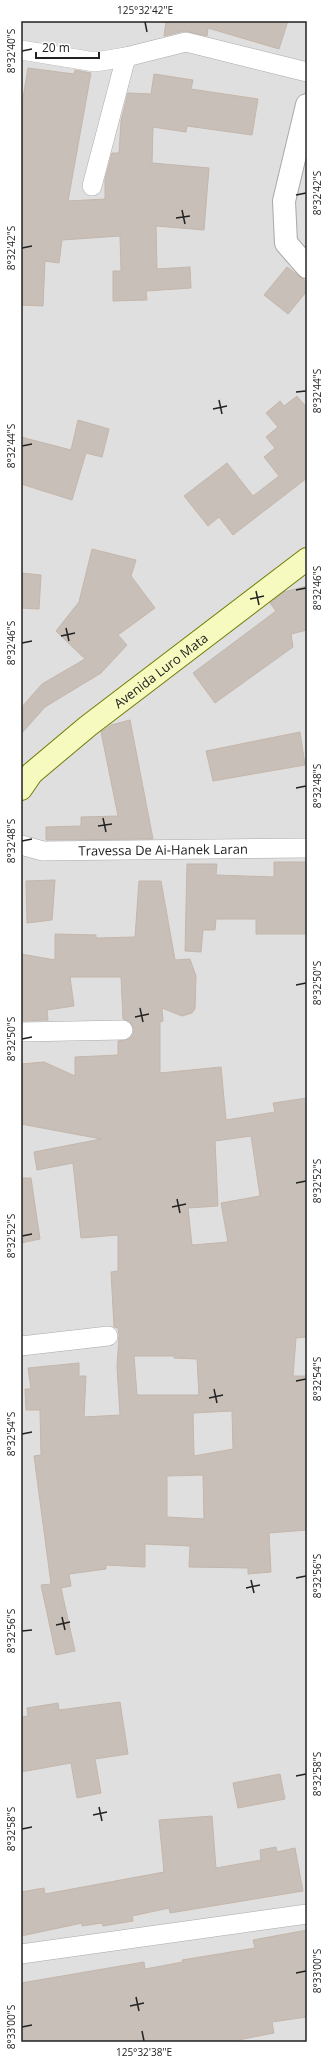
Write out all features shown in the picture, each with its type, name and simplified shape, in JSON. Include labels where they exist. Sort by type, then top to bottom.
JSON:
[{"type":"main road","name":"Avenida Luro Mata","points":[[23,784],[32,773],[88,726],[307,559]]},
{"type":"street","points":[[21,50],[95,62],[126,57],[186,42],[307,72]]},
{"type":"street","points":[[92,186],[126,57]]},
{"type":"street","points":[[307,105],[284,202],[286,243],[307,267]]},
{"type":"street","name":"Travessa De Ai-Hanek Laran","points":[[21,845],[43,851],[307,848]]},
{"type":"street","points":[[21,1032],[123,1030]]},
{"type":"street","points":[[21,1346],[108,1336]]},
{"type":"street","points":[[21,1954],[307,1914]]},
{"type":"shaded area","points":[[21,21],[307,21],[307,2042],[21,2042]]},
{"type":"building","points":[[166,21],[288,21],[279,49],[208,28],[207,36],[184,31],[164,36]]},
{"type":"building","points":[[28,68],[74,74],[75,70],[91,73],[68,201],[105,199],[105,180],[112,153],[119,153],[121,121],[128,93],[151,94],[154,74],[193,80],[191,89],[258,99],[252,135],[187,126],[186,132],[153,127],[152,163],[209,168],[204,230],[156,226],[157,269],[190,267],[191,288],[146,291],[147,300],[113,301],[113,271],[121,271],[120,236],[62,240],[59,263],[45,261],[43,306],[21,305],[21,110]]},
{"type":"building","points":[[287,267],[307,282],[307,291],[288,314],[264,295]]},
{"type":"building","points":[[297,396],[307,408],[307,478],[233,535],[219,517],[208,526],[184,496],[227,463],[253,496],[279,476],[264,457],[275,448],[266,437],[278,427],[266,413],[280,401],[284,406]]},
{"type":"building","points":[[78,420],[109,429],[102,457],[86,453],[72,500],[21,484],[21,437],[71,450]]},
{"type":"building","points":[[92,549],[136,560],[131,576],[155,608],[118,635],[127,645],[101,673],[45,707],[21,734],[21,708],[42,684],[85,659],[56,631],[79,602]]},
{"type":"building","points":[[21,573],[41,575],[39,609],[21,608]]},
{"type":"building","points":[[307,586],[307,630],[291,634],[293,647],[215,703],[193,673],[276,611],[270,603],[284,592]]},
{"type":"building","points":[[130,720],[153,839],[46,840],[46,827],[81,826],[81,817],[118,816],[101,732],[111,725]]},
{"type":"building","points":[[300,732],[305,765],[213,781],[206,751]]},
{"type":"building","points":[[274,862],[307,862],[307,934],[256,934],[256,919],[216,919],[215,930],[203,930],[201,952],[185,951],[187,864],[217,864],[216,875],[274,877]]},
{"type":"building","points":[[55,880],[52,920],[27,923],[26,881]]},
{"type":"building","points":[[139,881],[161,881],[175,960],[190,959],[196,976],[195,1009],[192,1013],[182,1016],[162,1008],[163,1021],[160,1022],[160,1073],[221,1067],[226,1120],[275,1112],[273,1103],[307,1098],[307,1337],[296,1338],[293,1376],[307,1376],[307,1530],[269,1533],[271,1572],[248,1574],[248,1568],[189,1567],[190,1546],[145,1544],[145,1567],[106,1565],[106,1569],[69,1574],[71,1586],[61,1588],[75,1651],[56,1655],[41,1585],[51,1584],[34,1456],[41,1455],[40,1410],[26,1410],[25,1389],[31,1389],[28,1368],[79,1363],[79,1376],[86,1376],[84,1417],[120,1415],[117,1367],[119,1335],[118,1328],[114,1327],[111,1272],[118,1271],[118,1235],[81,1238],[73,1163],[37,1170],[34,1152],[101,1139],[21,1124],[21,1064],[44,1062],[75,1076],[75,1057],[118,1055],[118,1041],[129,1039],[133,1035],[134,1029],[129,1021],[123,1019],[121,977],[70,977],[74,1006],[47,1010],[48,1020],[23,1021],[21,1015],[21,954],[55,960],[55,934],[96,935],[96,938],[135,937]],"holes":[[[251,1136],[260,1196],[221,1203],[228,1242],[192,1245],[188,1208],[218,1206],[215,1141]],[[134,1356],[174,1356],[174,1358],[197,1359],[199,1395],[137,1395]],[[232,1411],[233,1449],[194,1456],[193,1413]],[[203,1475],[204,1519],[167,1517],[167,1476]]]},
{"type":"building","points":[[21,1178],[31,1178],[40,1239],[21,1243]]},
{"type":"building","points":[[120,1702],[128,1754],[95,1759],[101,1793],[77,1798],[71,1763],[21,1772],[21,1717],[28,1716],[27,1708],[58,1703],[59,1710]]},
{"type":"building","points":[[280,1774],[285,1799],[238,1808],[233,1783]]},
{"type":"building","points":[[212,1816],[216,1868],[261,1860],[260,1850],[276,1847],[277,1852],[295,1848],[303,1891],[170,1913],[169,1908],[132,1916],[133,1921],[103,1926],[102,1923],[82,1926],[82,1923],[21,1936],[21,1892],[44,1888],[45,1894],[164,1872],[159,1820]]},
{"type":"building","points":[[307,1930],[307,2017],[272,2022],[274,2033],[228,2042],[21,2042],[21,1983],[144,1962],[145,1969],[183,1962],[182,1960],[255,1948],[253,1940]]}]
